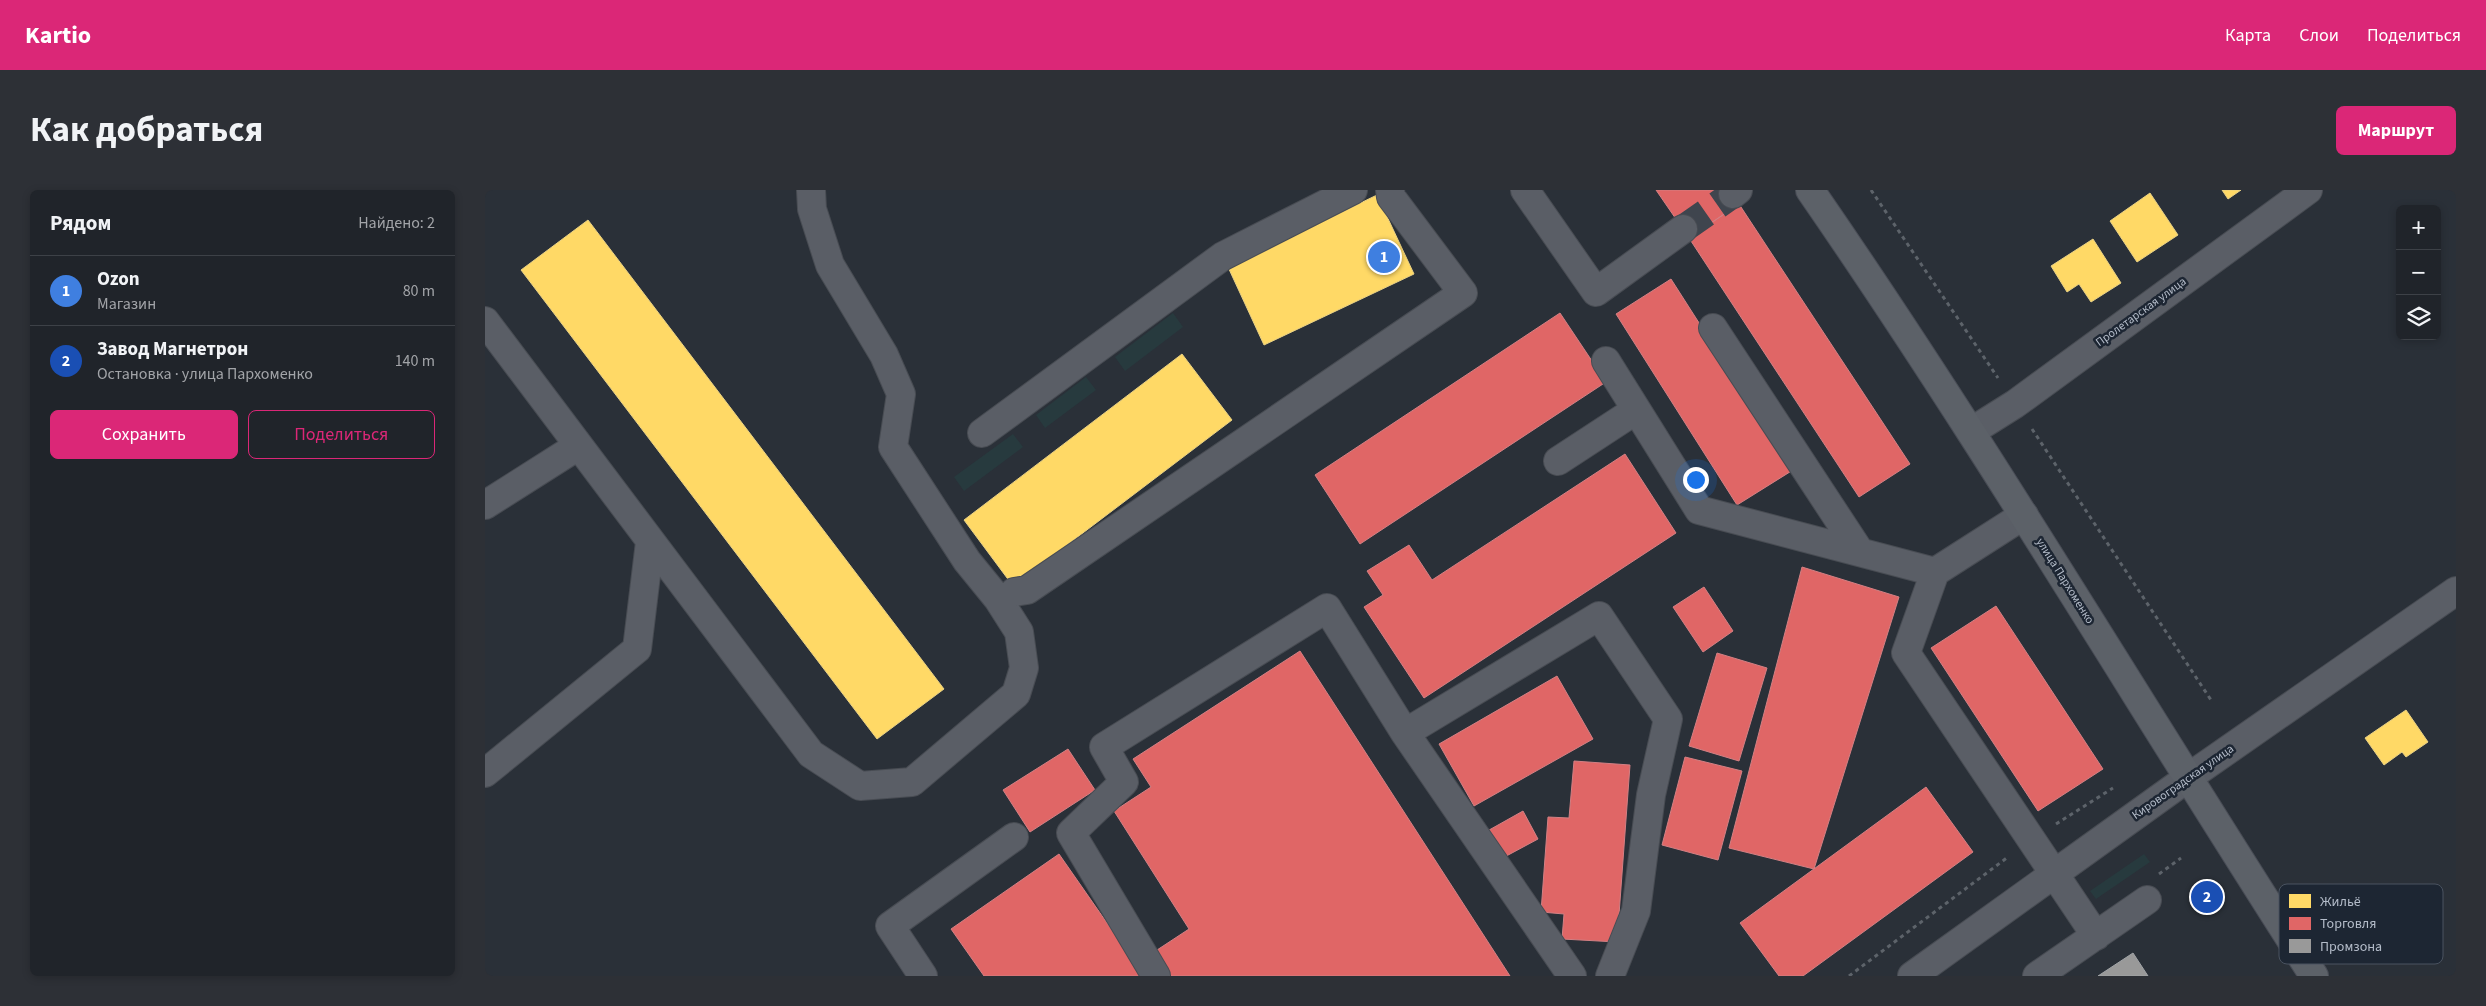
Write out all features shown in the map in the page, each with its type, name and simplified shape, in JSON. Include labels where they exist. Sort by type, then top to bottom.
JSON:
[{"type":"main road","name":"улица Пархоменко","points":[[1810,190],[1896,314],[1972,432],[2279,922]]},
{"type":"main road","name":"улица Пархоменко","points":[[2306,964],[2314,976]]},
{"type":"street","points":[[485,321],[811,754],[860,786],[913,782],[1016,694],[1024,668],[1019,632],[998,599],[967,561],[893,447],[901,394],[885,355],[830,265],[811,209],[811,190]]},
{"type":"street","points":[[982,433],[1223,256],[1353,190]]},
{"type":"street","points":[[1015,592],[1027,590],[1463,293],[1391,197],[1390,190]]},
{"type":"street","points":[[1525,190],[1596,292],[1683,229]]},
{"type":"street","name":"Пролетарская улица","points":[[1972,432],[2015,404],[2308,190]]},
{"type":"street","points":[[1713,328],[1860,552]]},
{"type":"street","points":[[1606,361],[1699,510],[1935,572]]},
{"type":"street","points":[[1558,461],[1636,410]]},
{"type":"street","points":[[485,505],[578,446]]},
{"type":"street","points":[[2024,515],[1935,572],[1906,654],[2096,936]]},
{"type":"street","points":[[485,773],[637,649],[650,542]]},
{"type":"street","name":"Кировоградская улица","points":[[1912,976],[2189,777],[2456,591]]},
{"type":"street","points":[[1156,976],[1071,833],[1124,782],[1104,747],[1327,608],[1405,733],[1572,976]]},
{"type":"street","points":[[1405,733],[1599,616],[1667,719],[1651,795],[1636,911],[1611,976]]},
{"type":"street","points":[[923,976],[890,926],[1014,837]]},
{"type":"street","points":[[2037,976],[2147,900]]},
{"type":"path","points":[[1871,190],[2211,700]]},
{"type":"path","points":[[1849,976],[2031,840],[2113,788]]},
{"type":"green space","points":[[1173,313],[1183,327],[1125,371],[1115,357]]},
{"type":"green space","points":[[1086,377],[1096,390],[1045,428],[1036,415]]},
{"type":"green space","points":[[1013,434],[1023,447],[964,491],[954,477]]},
{"type":"green space","points":[[2144,854],[2150,862],[2096,899],[2090,891]]},
{"type":"building: Жильё","points":[[2222,190],[2241,190],[2228,199]]},
{"type":"building: Жильё","points":[[2150,193],[2178,235],[2137,262],[2110,221]]},
{"type":"building: Жильё","points":[[1377,195],[1414,274],[1264,345],[1228,267]]},
{"type":"building: Жильё","points":[[588,220],[944,689],[877,739],[521,270]]},
{"type":"building: Жильё","points":[[2093,239],[2121,283],[2091,302],[2079,284],[2067,292],[2051,266]]},
{"type":"building: Жильё","points":[[1182,354],[1232,420],[1013,586],[964,520]]},
{"type":"building: Жильё","points":[[2406,710],[2428,742],[2406,757],[2402,752],[2384,765],[2365,738]]},
{"type":"building: Торговля","points":[[1656,190],[1730,190],[1739,204],[1689,238]]},
{"type":"building: Торговля","points":[[1739,204],[1910,464],[1859,497],[1689,238]]},
{"type":"building: Торговля","points":[[1671,279],[1793,470],[1737,505],[1616,314]]},
{"type":"building: Торговля","points":[[1560,313],[1606,382],[1360,544],[1315,475]]},
{"type":"building: Торговля","points":[[1625,454],[1676,533],[1424,698],[1364,607],[1383,595],[1367,571],[1409,545],[1432,580]]},
{"type":"building: Торговля","points":[[1802,567],[1899,597],[1814,869],[1729,848]]},
{"type":"building: Торговля","points":[[1704,587],[1733,631],[1703,652],[1673,607]]},
{"type":"building: Торговля","points":[[1996,606],[2103,769],[2038,811],[1931,648]]},
{"type":"building: Торговля","points":[[1300,651],[1510,976],[1169,976],[1154,952],[1189,929],[1114,811],[1151,787],[1133,759]]},
{"type":"building: Торговля","points":[[1717,653],[1767,668],[1739,761],[1689,746]]},
{"type":"building: Торговля","points":[[1557,676],[1593,739],[1474,806],[1439,744]]},
{"type":"building: Торговля","points":[[1068,749],[1095,790],[1030,832],[1003,790]]},
{"type":"building: Торговля","points":[[1685,757],[1742,771],[1718,860],[1662,845]]},
{"type":"building: Торговля","points":[[1574,761],[1630,765],[1617,942],[1562,939],[1564,914],[1541,912],[1548,817],[1569,818]]},
{"type":"building: Торговля","points":[[1926,787],[1973,852],[1803,976],[1779,976],[1740,923]]},
{"type":"building: Торговля","points":[[1523,811],[1538,839],[1497,861],[1482,834]]},
{"type":"building: Торговля","points":[[1059,854],[1144,976],[984,976],[951,929]]},
{"type":"building: Промзона","points":[[2133,953],[2148,976],[2098,976]]},
{"type":"tunnel","points":[[1683,229],[1733,194]]},
{"type":"place","name":"Ozon","points":[[1384,257]]},
{"type":"place","name":"Завод Магнетрон","points":[[2207,897]]}]
